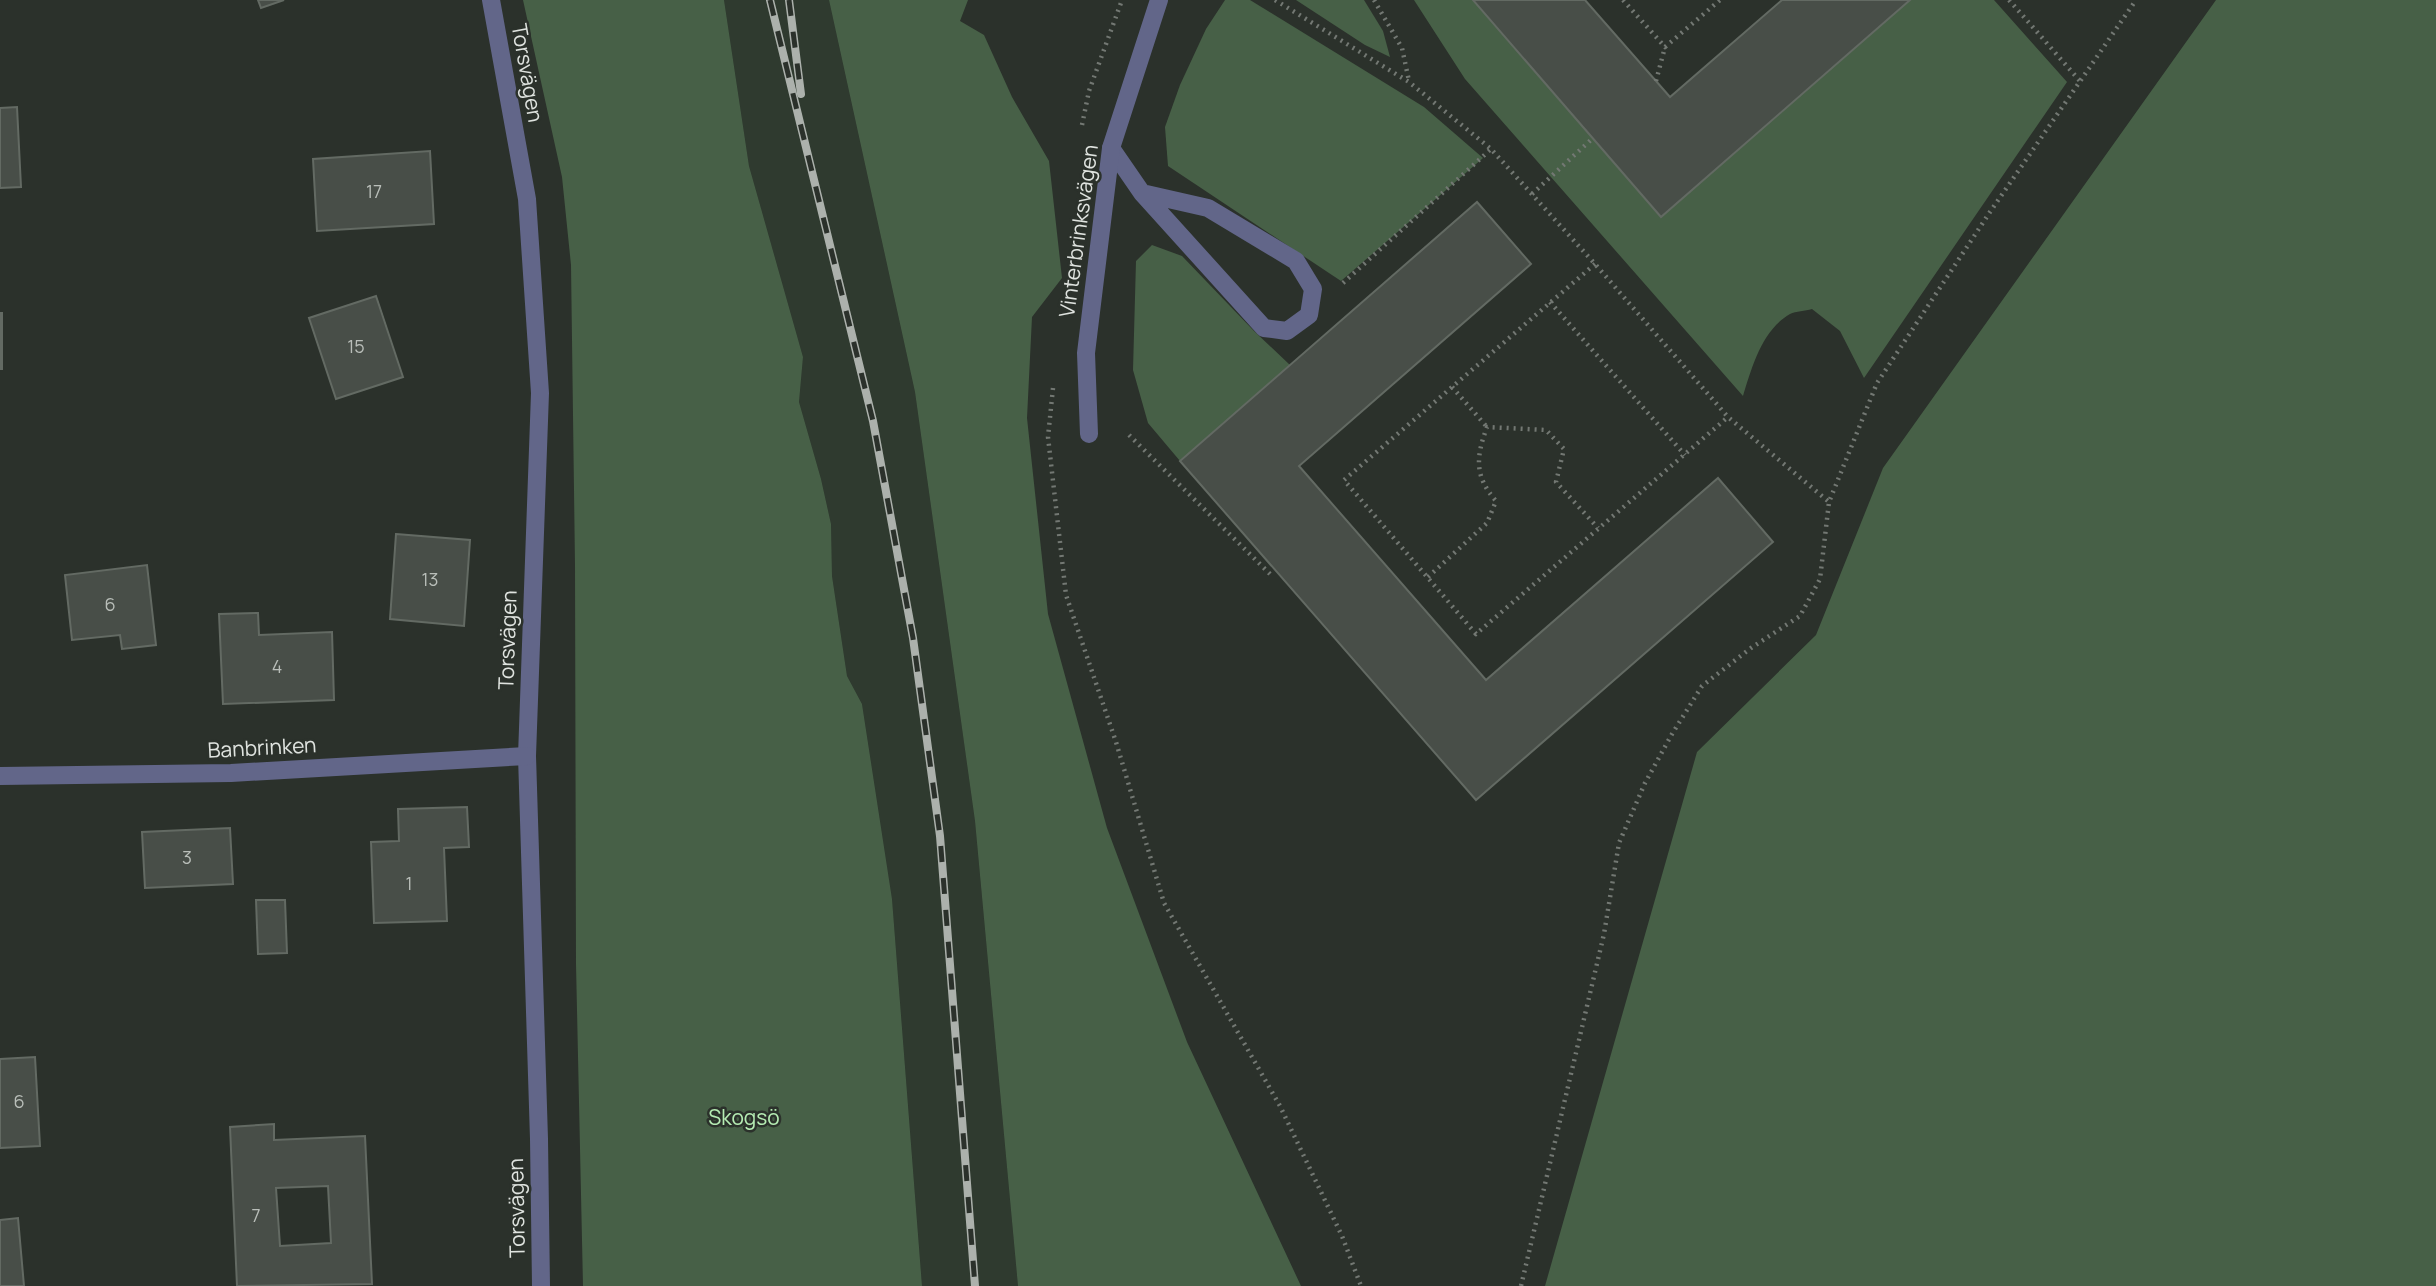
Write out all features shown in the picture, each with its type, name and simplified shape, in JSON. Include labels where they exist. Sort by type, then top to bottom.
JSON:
[{"type":"street","name":"Torsvägen","points":[[491,0],[527,199],[540,393],[527,756],[539,1125],[541,1286]]},
{"type":"street","name":"Vinterbrinksvägen","points":[[1089,434],[1086,353],[1111,148],[1158,0]]},
{"type":"street","points":[[1111,148],[1142,193],[1264,328],[1287,331],[1309,315],[1312,289],[1296,261],[1208,208],[1142,193]]},
{"type":"street","name":"Banbrinken","points":[[0,776],[231,773],[527,756]]},
{"type":"path","points":[[1081,130],[1089,91],[1122,0]]},
{"type":"path","points":[[1275,0],[1409,82],[1491,149],[1728,418],[1829,502]]},
{"type":"path","points":[[1374,0],[1402,48],[1409,82]]},
{"type":"path","points":[[1623,0],[1665,47]]},
{"type":"path","points":[[1656,81],[1665,47],[1720,0]]},
{"type":"path","points":[[2009,0],[2080,81]]},
{"type":"path","points":[[1521,1286],[1604,934],[1619,843],[1645,783],[1702,686],[1751,648],[1800,616],[1820,579],[1829,502],[1877,383],[1990,212],[2136,0]]},
{"type":"path","points":[[1532,194],[1593,138]]},
{"type":"path","points":[[1309,315],[1491,149]]},
{"type":"path","points":[[1595,264],[1344,481],[1476,634],[1728,418]]},
{"type":"path","points":[[1550,302],[1685,455]]},
{"type":"path","points":[[1053,383],[1048,437],[1066,595],[1116,742],[1164,903],[1280,1107],[1342,1236],[1361,1286]]},
{"type":"path","points":[[1452,387],[1487,427],[1546,430],[1564,449],[1556,482],[1598,528]]},
{"type":"path","points":[[1428,577],[1487,523],[1496,501],[1484,487],[1479,469],[1479,448],[1487,427]]},
{"type":"path","points":[[1129,435],[1270,574]]},
{"type":"shaded area","points":[[724,0],[829,0],[915,392],[975,821],[1018,1286],[922,1286],[892,899],[862,704],[847,676],[832,576],[831,524],[799,402],[803,357],[749,166]]},
{"type":"green space","name":"Skogsö","points":[[523,0],[724,0],[749,166],[803,357],[799,402],[831,524],[832,576],[847,676],[862,704],[892,899],[922,1286],[583,1286],[576,964],[571,265],[562,177]]},
{"type":"green space","points":[[829,0],[968,0],[960,21],[984,35],[1012,97],[1049,161],[1062,278],[1032,317],[1027,418],[1048,614],[1107,828],[1187,1042],[1301,1286],[1018,1286],[975,821],[915,392]]},
{"type":"green space","points":[[1225,0],[1250,0],[1424,107],[1483,158],[1341,281],[1168,166],[1165,127],[1180,85],[1206,29]]},
{"type":"green space","points":[[1296,0],[1364,0],[1383,31],[1390,57],[1365,45]]},
{"type":"green space","points":[[1414,0],[1473,0],[1661,216],[1910,0],[1994,0],[2067,82],[1864,378],[1840,331],[1812,309],[1790,314],[1772,329],[1759,350],[1743,396],[1465,79]]},
{"type":"green space","points":[[2216,0],[2436,0],[2436,1286],[1545,1286],[1697,752],[1816,635],[1883,468]]},
{"type":"green space","points":[[1152,245],[1182,256],[1290,365],[1180,461],[1148,423],[1133,370],[1136,261]]},
{"type":"building","points":[[258,0],[284,0],[261,8]]},
{"type":"building","points":[[1473,0],[1585,0],[1670,97],[1782,0],[1910,0],[1661,217]]},
{"type":"building","points":[[17,107],[21,187],[0,188],[0,108]]},
{"type":"building","points":[[430,151],[434,224],[317,231],[313,159]]},
{"type":"building","points":[[1477,202],[1531,264],[1299,466],[1486,680],[1718,478],[1773,542],[1476,800],[1180,461]]},
{"type":"building","points":[[376,296],[403,377],[336,399],[309,318]]},
{"type":"building","points":[[2,313],[2,369],[0,369]]},
{"type":"building","points":[[396,534],[470,540],[464,626],[390,619]]},
{"type":"building","points":[[147,565],[156,645],[122,649],[120,635],[72,640],[65,575]]},
{"type":"building","points":[[258,613],[259,635],[332,632],[334,700],[223,704],[219,614]]},
{"type":"building","points":[[467,807],[469,847],[444,848],[447,921],[374,923],[371,842],[399,841],[398,809]]},
{"type":"building","points":[[230,828],[233,884],[145,888],[142,832]]},
{"type":"building","points":[[256,900],[285,900],[287,953],[258,954]]},
{"type":"building","points":[[35,1057],[40,1146],[0,1148],[0,1059]]},
{"type":"building","points":[[274,1124],[274,1140],[365,1136],[372,1284],[237,1286],[230,1127]],"holes":[[[328,1186],[331,1243],[280,1246],[276,1188]]]},
{"type":"building","points":[[18,1218],[24,1286],[0,1286],[0,1220]]},
{"type":"railway","points":[[770,0],[873,421],[913,638],[940,836],[975,1286]]},
{"type":"railway","points":[[789,0],[801,94]]}]
